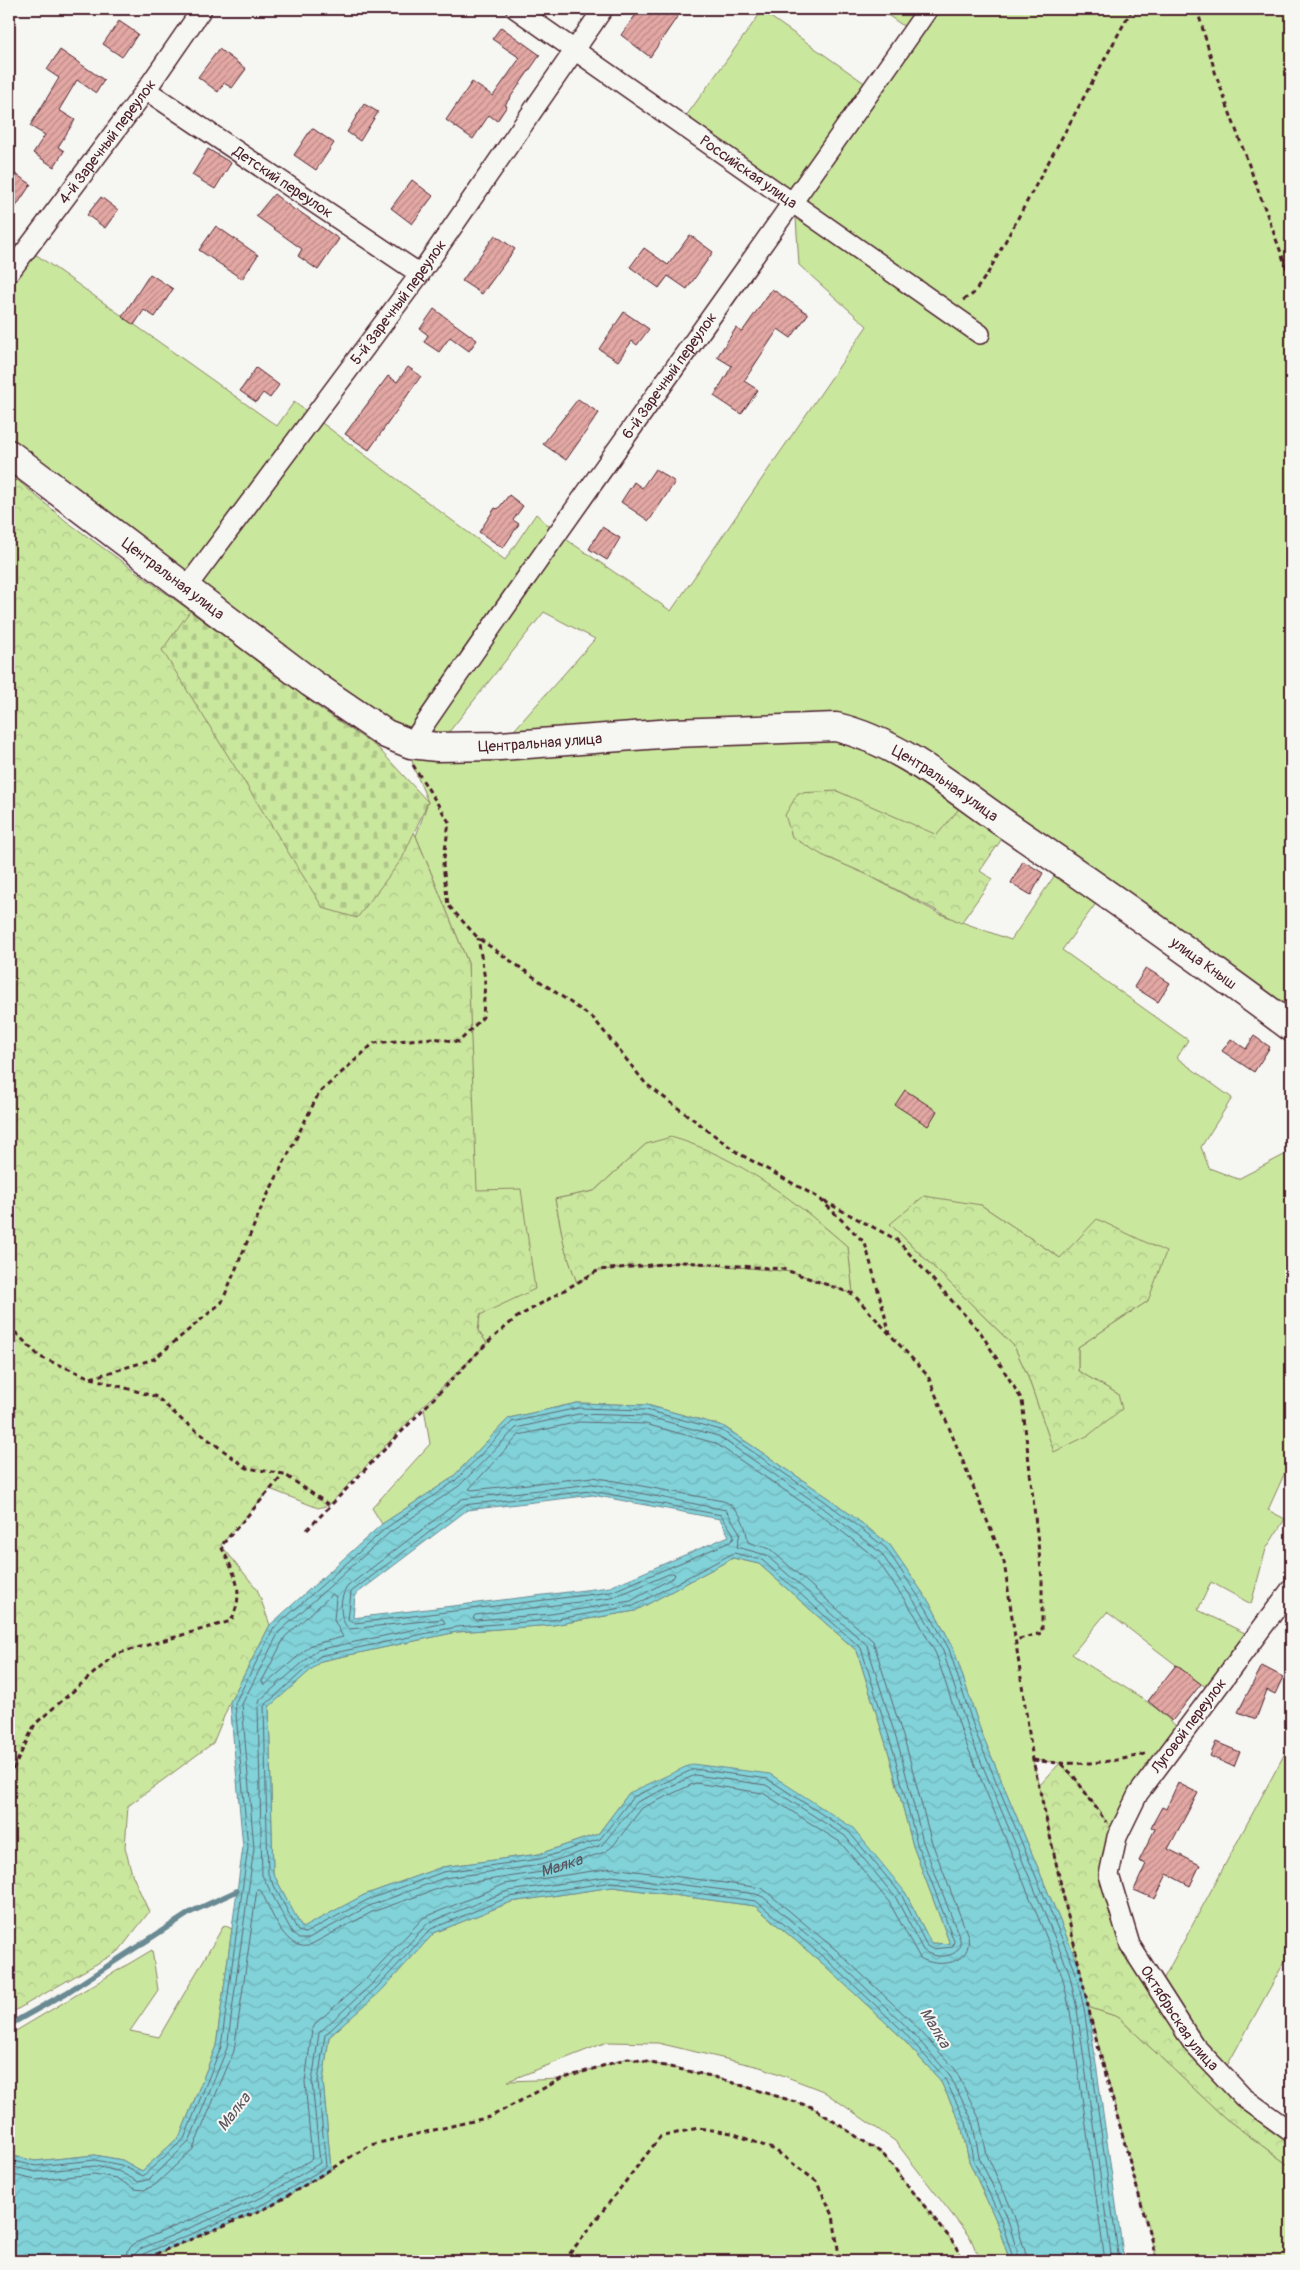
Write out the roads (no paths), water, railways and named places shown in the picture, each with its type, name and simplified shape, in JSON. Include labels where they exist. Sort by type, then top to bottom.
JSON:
[{"type":"street","name":"4-й Заречный переулок","points":[[9,273],[146,90],[202,9]]},
{"type":"street","name":"Российская улица","points":[[516,9],[795,202],[980,334]]},
{"type":"street","name":"5-й Заречный переулок","points":[[186,588],[420,274],[603,9]]},
{"type":"street","name":"6-й Заречный переулок","points":[[411,744],[514,594],[795,202],[928,9]]},
{"type":"street","name":"Детский переулок","points":[[146,90],[420,274]]},
{"type":"street","name":"Центральная улица","points":[[9,454],[311,683],[386,734],[411,744],[437,747],[500,746],[673,733],[836,727],[861,733],[907,756],[1117,899]]},
{"type":"street","name":"улица Кныш","points":[[1117,899],[1291,1027]]},
{"type":"street","name":"Луговой переулок","points":[[1110,1875],[1117,1836],[1138,1794],[1291,1589]]},
{"type":"street","name":"Октябрьская улица","points":[[1110,1875],[1130,1945],[1194,2045],[1242,2097],[1291,2132]]},
{"type":"water","name":"Малка","points":[[577,1403],[647,1405],[723,1426],[829,1498],[890,1545],[931,1605],[953,1647],[980,1729],[1080,1969],[1088,2007],[1124,2261],[1010,2261],[995,2218],[969,2161],[961,2124],[940,2080],[898,2034],[823,1964],[755,1906],[613,1887],[511,1902],[434,1933],[381,1991],[329,2037],[323,2081],[331,2169],[271,2206],[139,2261],[9,2261],[9,2155],[35,2161],[95,2155],[122,2160],[142,2171],[180,2136],[216,2046],[243,1847],[230,1702],[270,1625],[382,1524],[452,1478],[509,1418]],"holes":[[[593,1495],[720,1519],[729,1536],[610,1587],[353,1618],[355,1595],[467,1510]],[[733,1558],[759,1564],[857,1651],[889,1754],[913,1846],[950,1944],[931,1943],[905,1892],[853,1828],[770,1774],[692,1764],[629,1793],[598,1834],[539,1854],[442,1867],[364,1895],[302,1928],[273,1873],[269,1707],[321,1661],[457,1632],[553,1625],[635,1611]]]},
{"type":"waterway","points":[[9,2025],[66,1993],[191,1912],[237,1891]]}]
